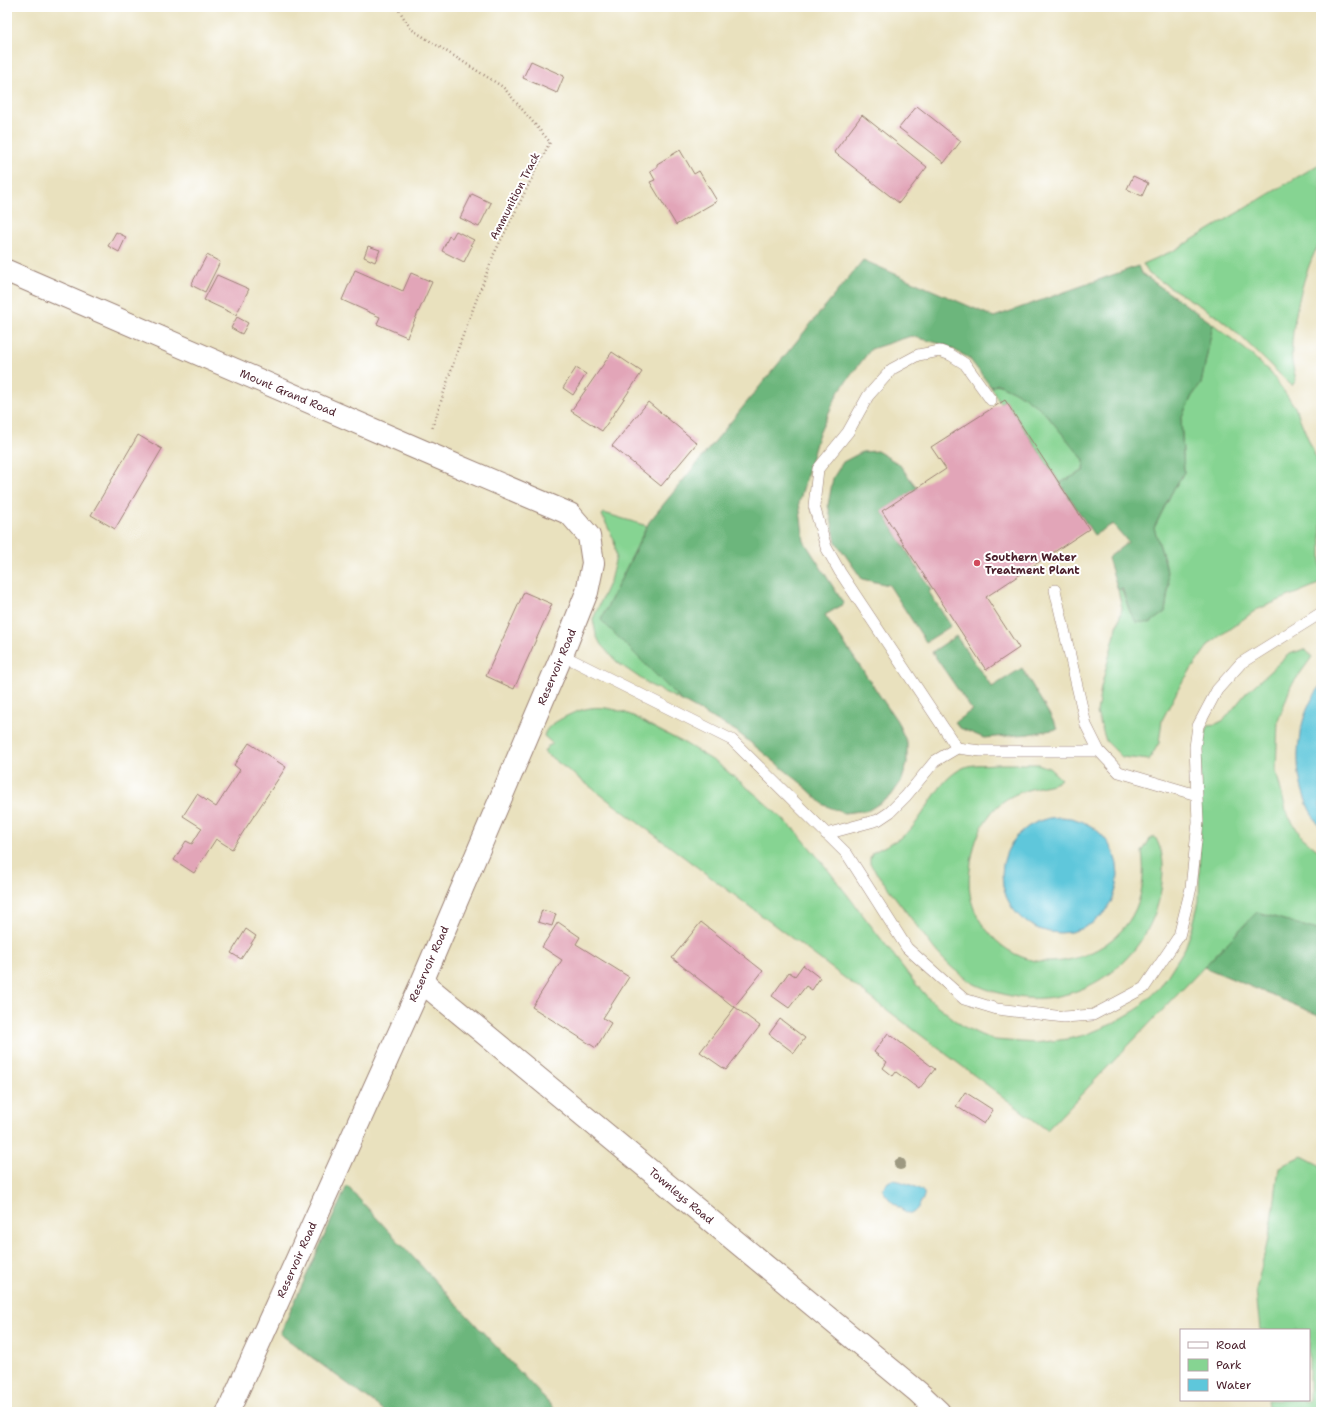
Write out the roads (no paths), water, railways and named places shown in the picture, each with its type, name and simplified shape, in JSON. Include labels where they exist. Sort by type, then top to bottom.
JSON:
[{"type":"street","name":"Mount Grand Road","points":[[7,271],[570,514]]},
{"type":"street","name":"Reservoir Road","points":[[228,1412],[422,982],[562,655],[587,592],[593,563],[589,536],[570,514]]},
{"type":"street","name":"Townleys Road","points":[[422,982],[912,1386],[939,1412]]},
{"type":"lane","points":[[957,748],[840,572],[826,547],[814,506],[818,469],[848,432],[868,396],[892,368],[918,355],[940,351],[951,355],[965,364],[991,400]]},
{"type":"lane","points":[[1055,590],[1086,725],[1099,750],[1119,772],[1197,795]]},
{"type":"lane","points":[[562,655],[732,740],[847,854],[906,948],[964,999],[996,1009],[1064,1017],[1093,1015],[1144,988],[1179,936],[1191,888],[1198,822],[1195,747],[1198,726],[1217,690],[1241,663],[1321,613]]},
{"type":"lane","points":[[826,834],[878,820],[890,812],[906,796],[935,761],[957,748],[981,751],[1099,750]]},
{"type":"water","points":[[1321,686],[1321,829],[1307,805],[1300,781],[1298,752],[1301,728],[1305,716],[1314,695]]},
{"type":"water","points":[[1060,817],[1071,818],[1082,822],[1101,834],[1113,853],[1117,864],[1117,886],[1113,897],[1101,916],[1082,928],[1071,932],[1060,933],[1049,932],[1038,928],[1019,916],[1007,897],[1003,886],[1002,875],[1003,864],[1007,853],[1019,834],[1038,822],[1049,818]]},
{"type":"water","points":[[892,1180],[910,1185],[924,1193],[924,1198],[916,1210],[911,1214],[895,1204],[882,1189]]},
{"type":"place","name":"Southern Water Treatment Plant","points":[[977,563]]}]
